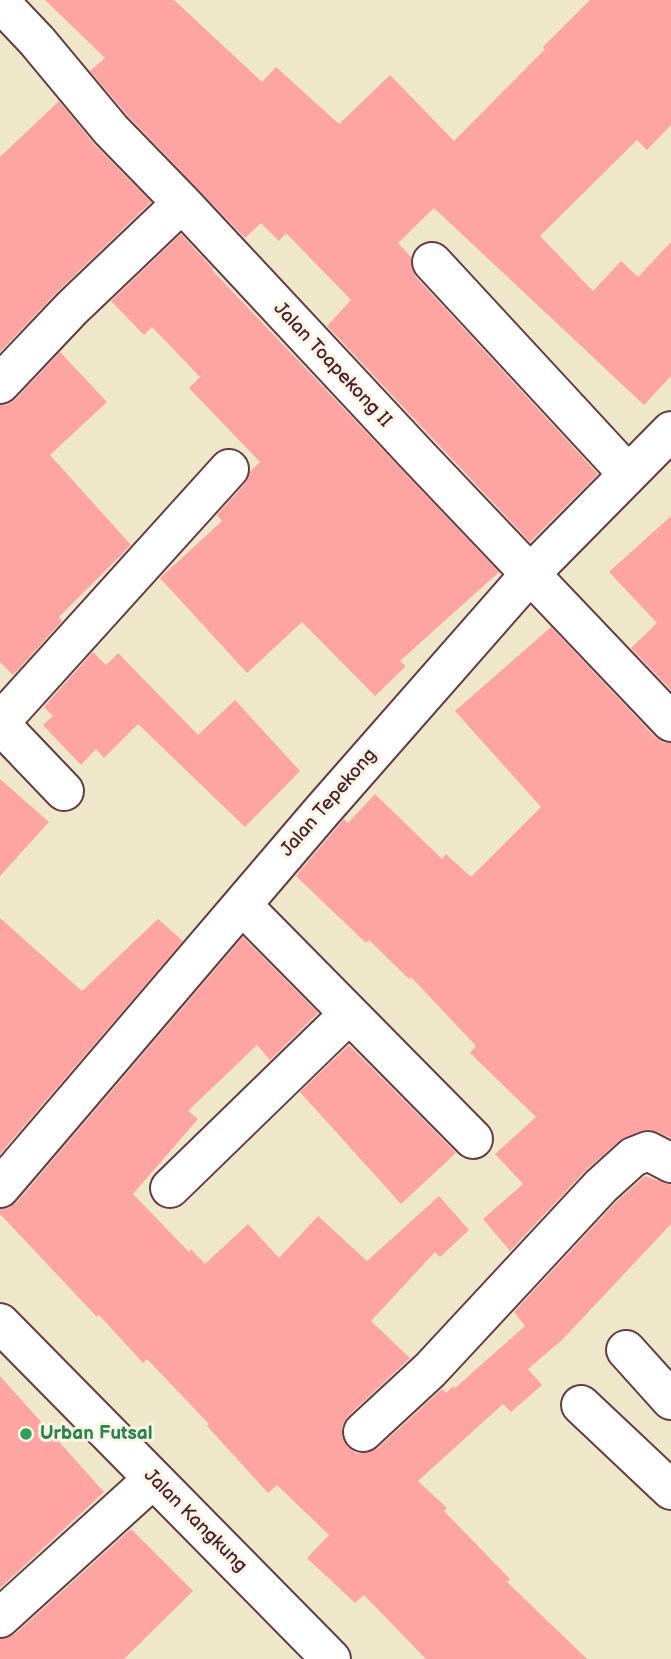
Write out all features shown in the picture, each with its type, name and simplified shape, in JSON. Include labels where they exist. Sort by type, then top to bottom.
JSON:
[{"type":"street","name":"Jalan Toapekong II","points":[[0,2],[37,41],[111,130],[671,722]]},
{"type":"street","points":[[0,384],[72,308],[182,203]]},
{"type":"street","points":[[432,262],[628,474]]},
{"type":"street","name":"Jalan Tepekong","points":[[0,1188],[331,800],[530,574],[671,431]]},
{"type":"street","points":[[64,791],[0,721],[229,469]]},
{"type":"street","points":[[242,905],[473,1139]]},
{"type":"street","points":[[170,1188],[348,1015]]},
{"type":"street","points":[[363,1432],[430,1370],[601,1186],[633,1157],[648,1151],[671,1163]]},
{"type":"street","name":"Jalan Kangkung","points":[[0,1323],[331,1659]]},
{"type":"street","points":[[626,1350],[671,1400]]},
{"type":"street","points":[[581,1405],[666,1475]]},
{"type":"street","points":[[0,1618],[153,1479]]},
{"type":"building","points":[[45,0],[174,0],[262,82],[276,67],[339,124],[390,75],[454,141],[590,0],[671,0],[671,125],[647,150],[637,140],[540,236],[593,291],[621,261],[638,277],[671,242],[671,376],[644,405],[434,208],[398,243],[411,257],[411,267],[416,277],[598,474],[530,542],[327,326],[351,300],[286,233],[279,241],[261,223],[245,238],[127,115],[90,71],[105,58]]},
{"type":"building","points":[[59,101],[95,145],[151,202],[57,292],[0,352],[0,157]]},
{"type":"building","points":[[181,234],[499,572],[400,661],[406,666],[375,696],[302,622],[247,673],[160,578],[222,521],[217,515],[245,484],[250,472],[260,462],[189,388],[200,377],[152,327],[144,335],[111,301]]},
{"type":"building","points":[[60,352],[107,402],[50,455],[131,545],[59,617],[62,621],[13,675],[0,662],[0,405],[7,405],[16,399]]},
{"type":"building","points":[[671,516],[671,690],[631,648],[657,623],[609,572]]},
{"type":"building","points":[[551,627],[655,737],[664,743],[671,743],[671,1138],[649,1129],[619,1141],[585,1171],[510,1251],[483,1219],[523,1184],[495,1154],[536,1117],[470,1053],[476,1046],[411,977],[409,979],[369,940],[366,943],[296,876],[344,819],[348,823],[375,794],[442,859],[446,854],[471,877],[541,807],[455,711]]},
{"type":"building","points":[[93,652],[106,665],[118,653],[198,735],[235,700],[300,771],[245,827],[138,724],[104,758],[96,749],[81,765],[43,725],[53,716],[44,707]]},
{"type":"building","points":[[0,779],[49,822],[0,876]]},
{"type":"building","points":[[0,918],[82,991],[158,919],[183,941],[0,1154]]},
{"type":"building","points":[[243,937],[318,1013],[270,1060],[257,1045],[188,1111],[198,1119],[133,1194],[189,1252],[191,1249],[205,1264],[248,1224],[279,1258],[318,1216],[367,1261],[439,1196],[469,1230],[440,1257],[435,1252],[371,1321],[410,1358],[348,1416],[342,1425],[342,1437],[347,1446],[356,1453],[367,1453],[378,1448],[442,1389],[446,1393],[453,1386],[455,1388],[525,1326],[514,1312],[616,1202],[645,1176],[671,1185],[671,1224],[562,1340],[528,1369],[542,1385],[511,1412],[503,1404],[418,1481],[447,1508],[444,1511],[510,1579],[507,1582],[587,1659],[426,1659],[364,1595],[355,1603],[307,1558],[329,1535],[277,1485],[268,1493],[207,1426],[209,1424],[147,1359],[143,1363],[0,1214],[0,1209],[8,1208],[17,1202]]},
{"type":"building","points":[[349,1045],[456,1153],[401,1204],[300,1092]]},
{"type":"building","name":"Urban Futsal","points":[[0,1376],[104,1492],[0,1588]]},
{"type":"building","points":[[131,1529],[193,1591],[124,1659],[0,1659],[0,1639],[15,1634]]},
{"type":"place","name":"Urban Futsal","points":[[26,1434]]}]
